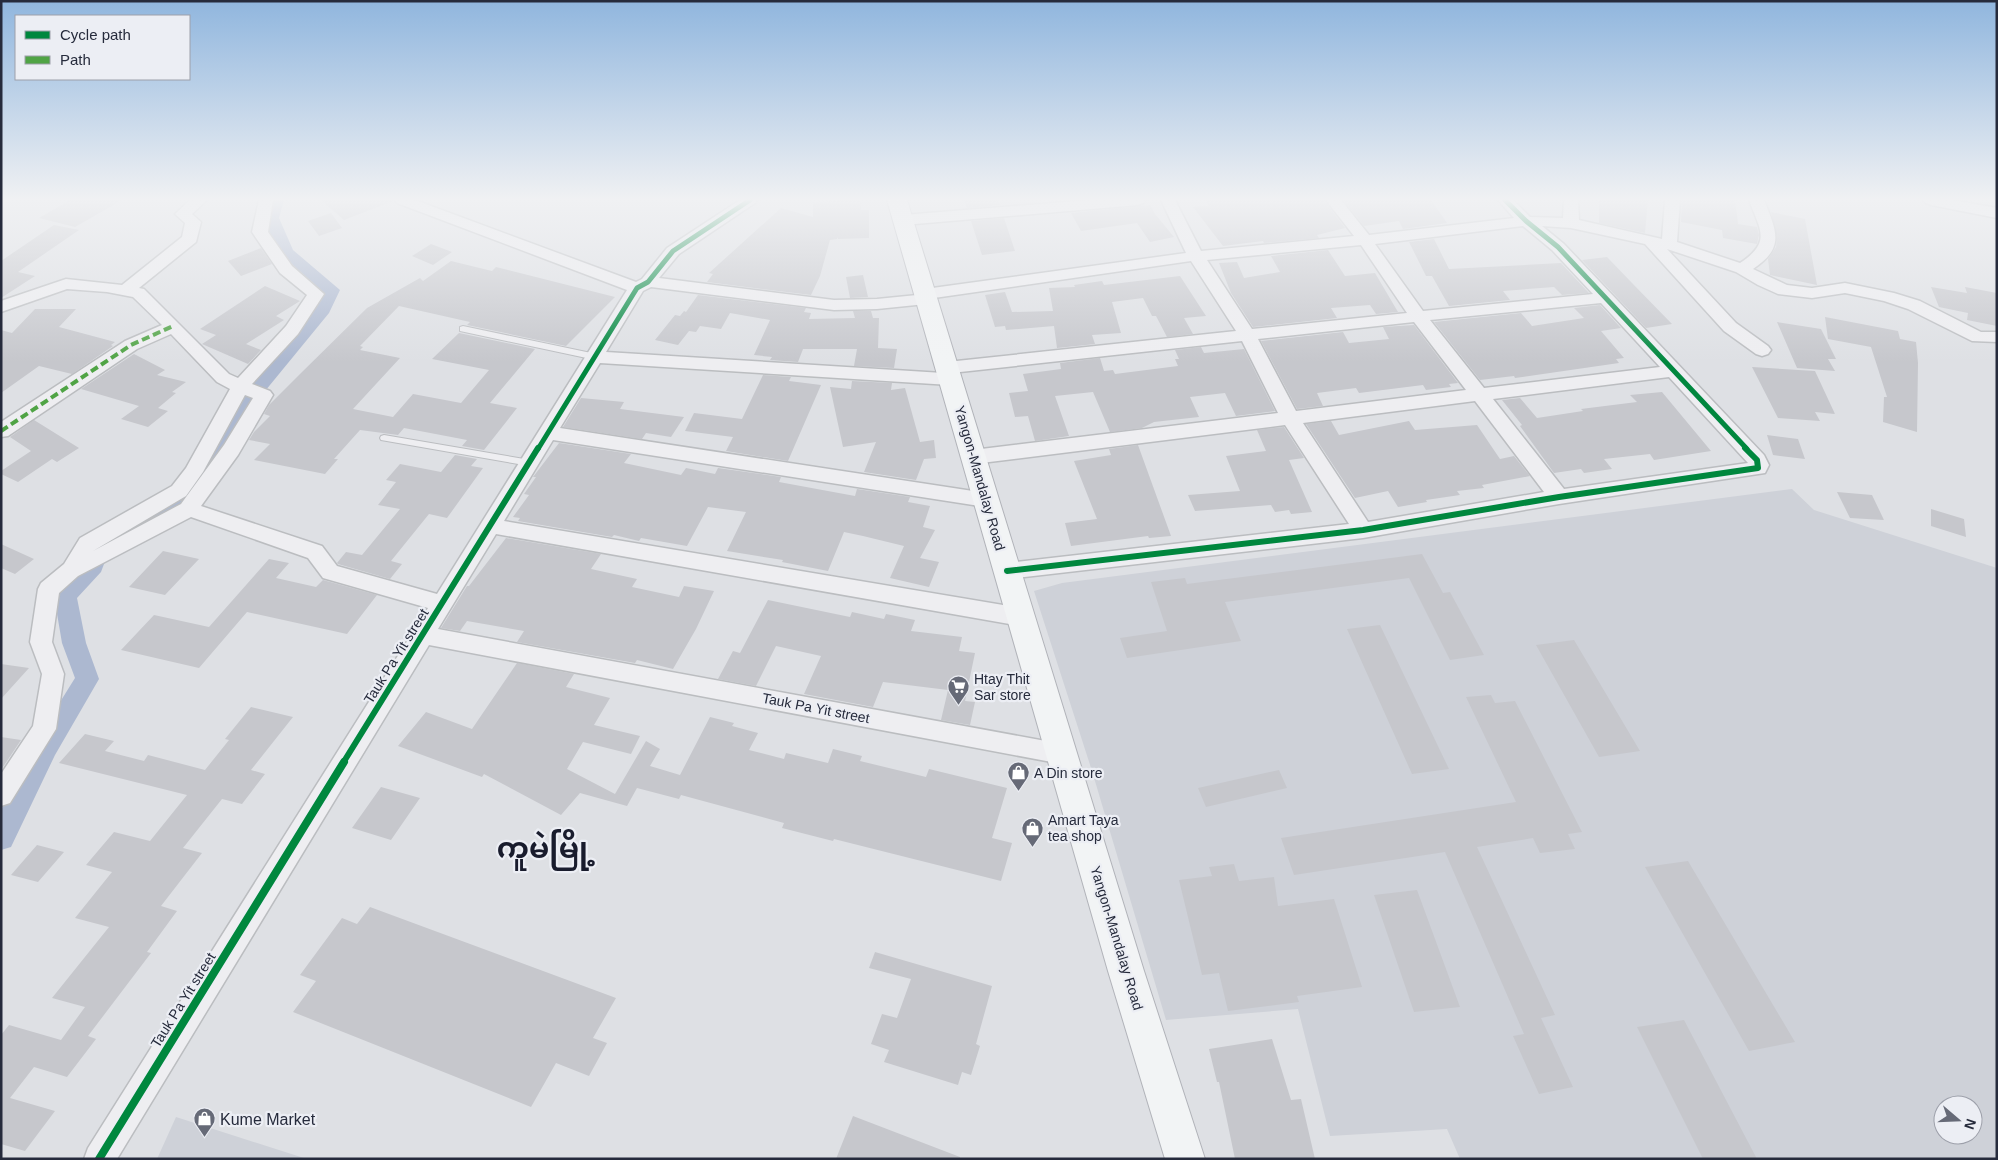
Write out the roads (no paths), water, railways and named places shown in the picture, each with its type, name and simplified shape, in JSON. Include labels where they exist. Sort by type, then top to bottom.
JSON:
[{"type":"highway","name":"Yangon-Mandalay Road","points":[[913,254],[1123,961],[1185,1159]]},
{"type":"street","points":[[125,291],[172,254]]},
{"type":"street","points":[[79,566],[87,543],[179,491],[193,472],[242,387],[292,330],[316,294],[303,285],[278,259],[276,254]]},
{"type":"street","points":[[555,254],[643,285],[834,304],[877,304],[1216,254]]},
{"type":"street","name":"Tauk Pa Yit street","points":[[99,1159],[548,433],[643,285],[670,254]]},
{"type":"street","points":[[1375,254],[1417,315],[1559,497]]},
{"type":"street","points":[[1007,571],[1363,530],[1559,497],[1758,468],[1757,460],[1565,254]]},
{"type":"street","points":[[1662,254],[1730,326],[1762,350]]},
{"type":"street","points":[[1697,254],[1742,269],[1764,282],[1784,290],[1812,293],[1845,288],[1888,297],[1914,305],[1978,337],[1997,338]]},
{"type":"street","points":[[1742,269],[1762,258],[1764,254]]},
{"type":"street","points":[[1196,256],[1248,336],[1290,418],[1363,530]]},
{"type":"street","points":[[1,307],[66,284],[107,287],[138,293],[223,378],[264,395],[231,450],[188,509],[174,520],[152,529],[121,548],[79,566],[49,589],[40,642],[53,674],[44,729],[1,795]]},
{"type":"street","points":[[596,357],[949,374],[1417,315],[1605,298]]},
{"type":"street","points":[[1,430],[131,345],[173,326]]},
{"type":"street","points":[[974,457],[1672,371]]},
{"type":"street","points":[[548,433],[986,500]]},
{"type":"street","points":[[188,509],[315,552],[330,572],[443,604]]},
{"type":"street","points":[[491,526],[1021,617]]},
{"type":"street","name":"Tauk Pa Yit street","points":[[424,635],[1062,754]]},
{"type":"lane","points":[[463,328],[596,357]]},
{"type":"lane","points":[[384,438],[530,463]]},
{"type":"waterway","points":[[1,838],[46,747],[87,679],[74,643],[65,596],[93,566],[97,551],[170,509],[203,476],[244,404],[323,309],[331,290],[289,254]]},
{"type":"place","name":"Htay Thit Sar store","points":[[958,706]]},
{"type":"place","name":"A Din store","points":[[1018,792]]},
{"type":"place","name":"Amart Taya tea shop","points":[[1032,847]]},
{"type":"place","name":"Kume Market","points":[[204,1138]]},
{"type":"district","name":"ကူမဲမြို့","points":[[546,848]]}]
